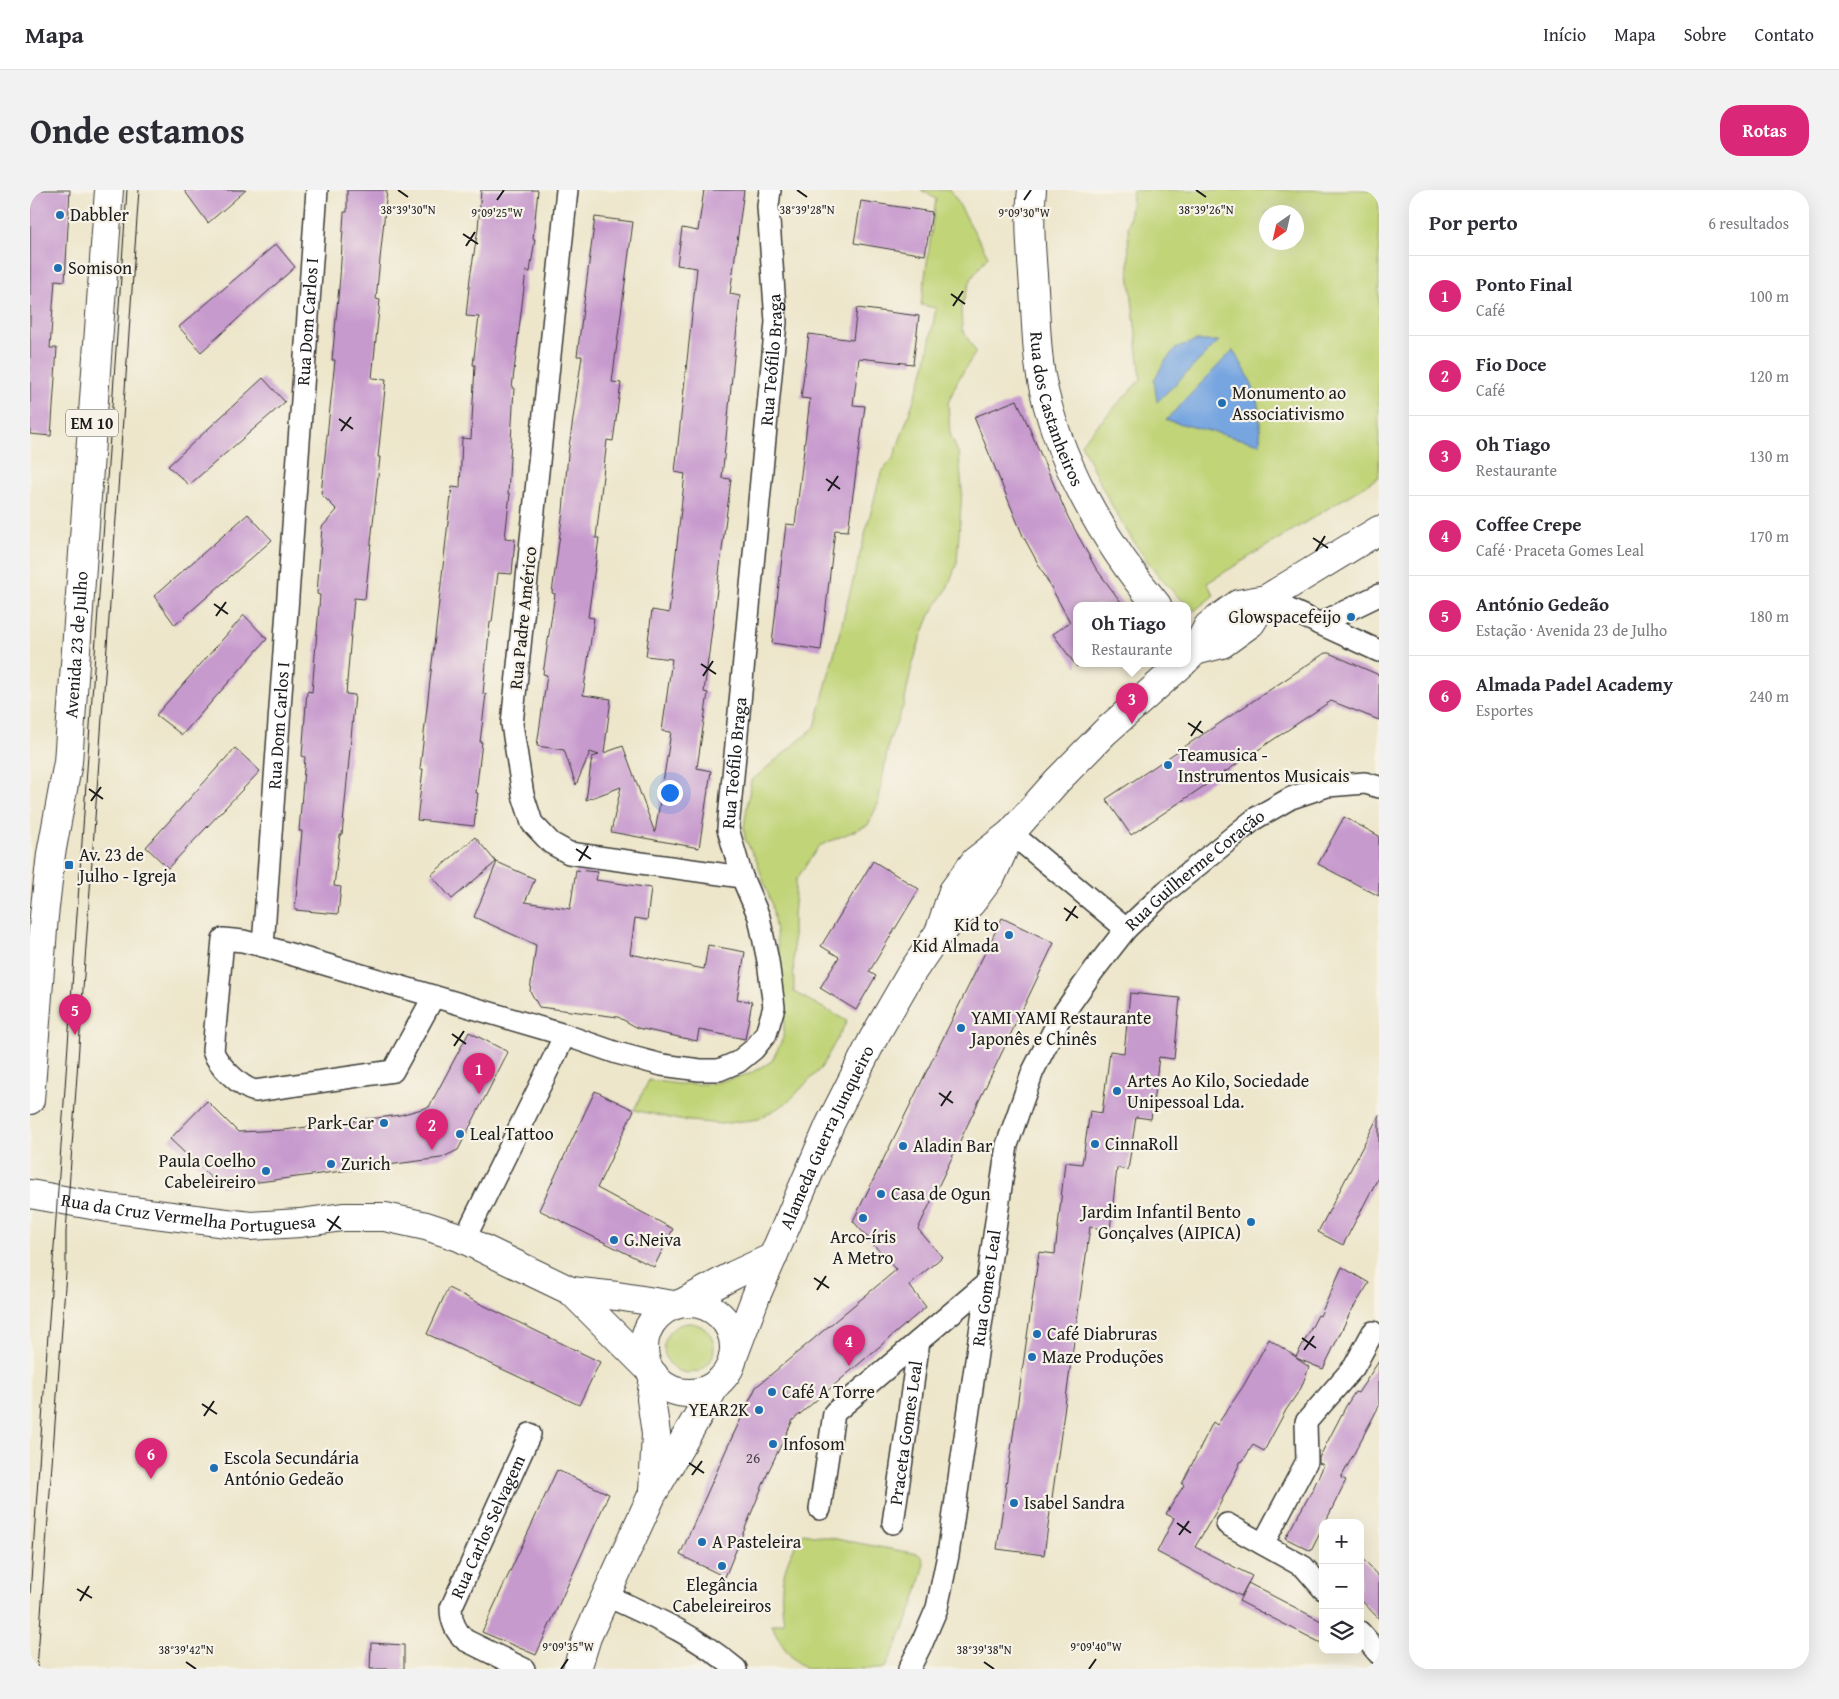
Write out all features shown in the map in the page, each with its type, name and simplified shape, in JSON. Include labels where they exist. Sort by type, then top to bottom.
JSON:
[{"type":"street","name":"Avenida 23 de Julho","points":[[30,1100],[44,916],[52,854],[68,762],[109,190]]},
{"type":"street","name":"Rua Dom Carlos I","points":[[263,946],[317,190]]},
{"type":"street","name":"Rua Padre Américo","points":[[567,190],[512,724],[523,795],[532,823],[551,843],[569,853],[742,877]]},
{"type":"street","name":"Rua Teófilo Braga","points":[[565,1035],[617,1053],[662,1064],[700,1070],[719,1070],[738,1062],[754,1049],[766,1034],[774,1007],[768,961],[759,917],[742,877],[728,829],[776,322],[768,206],[770,190]]},
{"type":"street","name":"Rua dos Castanheiros","points":[[1032,190],[1030,224],[1038,349],[1042,378],[1050,410],[1060,442],[1087,502],[1120,559],[1155,602]]},
{"type":"street","name":"Alameda Guerra Junqueiro","points":[[1191,653],[1222,644],[1251,623],[1266,599],[1379,530]]},
{"type":"street","points":[[1320,624],[1379,595]]},
{"type":"street","points":[[1266,599],[1379,651]]},
{"type":"street","name":"Alameda Guerra Junqueiro","points":[[732,1357],[756,1296],[830,1124],[873,1039],[910,975],[938,934],[953,891],[975,861],[1011,833],[1057,781],[1105,732],[1174,667]]},
{"type":"street","name":"Rua Guilherme Coração","points":[[1011,833],[1126,929],[1165,892],[1249,824],[1292,798],[1327,786],[1365,783],[1379,787]]},
{"type":"street","name":"Rua Gomes Leal","points":[[909,1669],[937,1608],[948,1555],[1007,1145],[1033,1071],[1060,1018],[1126,929]]},
{"type":"street","points":[[434,996],[394,1071],[251,1090],[243,1086],[218,1062],[213,1051],[223,939],[263,946],[434,996],[565,1035],[464,1240]]},
{"type":"street","name":"Rua da Cruz Vermelha Portuguesa","points":[[30,1194],[108,1208],[250,1226],[300,1223],[343,1217],[385,1217],[426,1226],[464,1240],[571,1291],[678,1304]]},
{"type":"street","points":[[652,1495],[656,1434],[651,1399],[651,1372],[644,1346],[647,1331],[660,1313],[773,1257]]},
{"type":"street","name":"Praceta Gomes Leal","points":[[820,1510],[834,1413],[987,1283]]},
{"type":"street","name":"Rua da Cruz Vermelha Portuguesa","points":[[571,1291],[651,1372]]},
{"type":"street","points":[[577,1669],[587,1637],[652,1495],[717,1383],[727,1371],[732,1357],[731,1334],[724,1320],[705,1306],[690,1303],[678,1304]]},
{"type":"street","points":[[1263,1544],[1307,1461],[1306,1422],[1354,1367],[1374,1332]]},
{"type":"street","name":"Praceta Gomes Leal","points":[[893,1523],[919,1341]]},
{"type":"street","points":[[651,1372],[665,1386],[680,1392],[703,1390],[717,1383]]},
{"type":"street","name":"Rua Carlos Selvagem","points":[[524,1669],[465,1640],[453,1622],[451,1608],[530,1434]]},
{"type":"street","points":[[1228,1524],[1304,1567],[1319,1584]]},
{"type":"street","points":[[606,1595],[685,1632],[719,1654],[736,1669]]},
{"type":"street","points":[[1364,1637],[1379,1654]]},
{"type":"green space","points":[[921,190],[951,190],[988,256],[971,279],[961,308],[962,329],[976,352],[958,380],[948,403],[950,434],[959,455],[962,490],[957,563],[947,589],[930,615],[920,640],[904,704],[889,741],[878,804],[868,825],[819,846],[796,880],[793,917],[794,992],[847,1021],[821,1068],[788,1102],[759,1119],[721,1124],[679,1120],[634,1110],[649,1080],[678,1084],[710,1084],[749,1074],[772,1061],[783,1038],[785,1010],[772,906],[757,862],[745,839],[744,827],[751,781],[815,727],[881,473],[894,457],[925,367],[936,308],[921,305],[936,199]]},
{"type":"green space","points":[[1133,190],[1379,190],[1379,477],[1207,583],[1214,595],[1194,611],[1191,608],[1191,602],[1184,602],[1158,575],[1128,534],[1103,489],[1081,443],[1141,379],[1129,272],[1128,228]]},
{"type":"green space","points":[[689,1323],[707,1330],[714,1348],[707,1366],[689,1373],[671,1366],[664,1348],[671,1330]]},
{"type":"green space","points":[[803,1533],[918,1554],[922,1557],[924,1562],[923,1570],[912,1608],[897,1645],[884,1669],[805,1669],[794,1660],[778,1638],[772,1625],[784,1622],[782,1586],[784,1575],[791,1555]]},
{"type":"water","points":[[1195,341],[1219,341],[1157,402],[1154,380],[1165,361],[1175,349]]},
{"type":"water","points":[[1233,350],[1247,373],[1256,395],[1260,417],[1260,444],[1166,420]]},
{"type":"building","points":[[30,190],[70,190],[65,281],[55,280],[50,348],[57,348],[51,436],[30,434]]},
{"type":"building","points":[[184,190],[246,190],[208,223]]},
{"type":"building","points":[[347,190],[387,190],[376,299],[380,300],[372,378],[386,379],[365,599],[354,598],[346,694],[355,695],[342,835],[340,835],[334,886],[341,887],[338,914],[295,910],[302,831],[299,831],[305,757],[302,756],[307,691],[312,692],[320,595],[317,594],[322,527],[337,510],[321,494],[335,360],[332,360],[344,212],[347,212]]},
{"type":"building","points":[[481,190],[538,190],[533,239],[535,239],[530,272],[526,271],[512,388],[514,388],[508,494],[510,494],[505,538],[515,539],[512,574],[498,573],[492,622],[490,622],[483,694],[486,694],[480,742],[482,742],[474,826],[417,820],[423,769],[420,769],[452,487],[460,488],[462,438],[471,439],[475,365],[473,365],[479,317],[466,316],[478,229]]},
{"type":"building","points":[[704,190],[744,190],[730,294],[740,296],[722,478],[731,479],[704,692],[708,693],[697,768],[711,771],[699,848],[611,832],[621,787],[586,800],[592,757],[599,755],[590,752],[576,785],[564,750],[537,746],[547,675],[543,674],[555,594],[552,593],[563,511],[568,454],[582,356],[577,356],[595,217],[633,222],[612,382],[621,383],[613,441],[607,440],[596,538],[599,538],[588,617],[594,618],[583,695],[611,699],[604,753],[623,746],[655,833],[671,732],[662,731],[672,659],[646,656],[652,610],[669,613],[685,474],[675,472],[697,268],[677,265],[682,228],[698,231]]},
{"type":"building","points":[[861,201],[932,212],[925,255],[854,243]]},
{"type":"building","points":[[276,244],[295,267],[201,352],[179,327]]},
{"type":"building","points":[[857,308],[919,316],[913,364],[859,358],[853,405],[865,406],[848,531],[835,530],[821,650],[772,643],[786,524],[795,525],[810,399],[801,398],[809,334],[853,340]]},
{"type":"building","points":[[263,378],[285,402],[189,485],[168,466]]},
{"type":"building","points":[[1017,400],[1068,517],[1095,567],[1121,602],[1073,602],[1073,662],[1053,634],[1070,622],[1023,536],[974,417]]},
{"type":"building","points":[[248,514],[272,540],[175,625],[154,596]]},
{"type":"building","points":[[244,615],[267,639],[182,735],[156,715]]},
{"type":"building","points":[[1325,653],[1329,653],[1379,675],[1379,720],[1331,701],[1131,835],[1106,799]]},
{"type":"building","points":[[235,748],[260,771],[168,868],[146,847]]},
{"type":"building","points":[[1344,817],[1379,836],[1379,896],[1318,864]]},
{"type":"building","points":[[475,837],[496,862],[452,899],[431,875]]},
{"type":"building","points":[[873,861],[919,889],[869,972],[876,976],[856,1010],[820,988],[839,957],[821,946]]},
{"type":"building","points":[[497,862],[535,879],[525,902],[570,909],[576,870],[598,872],[596,880],[651,888],[647,920],[635,918],[630,954],[704,969],[708,945],[745,952],[737,999],[752,1002],[745,1039],[699,1030],[697,1041],[638,1028],[618,1017],[539,1007],[530,991],[536,945],[474,917]]},
{"type":"building","points":[[1002,918],[1054,943],[918,1229],[942,1257],[909,1285],[926,1307],[793,1420],[769,1470],[725,1577],[680,1555],[756,1387],[896,1270],[853,1221]]},
{"type":"building","points":[[1130,993],[1180,998],[1174,1059],[1159,1057],[1151,1119],[1136,1117],[1128,1170],[1117,1168],[1110,1230],[1090,1227],[1044,1555],[997,1549],[1039,1252],[1055,1254],[1065,1162],[1082,1164],[1090,1111],[1102,1113],[1110,1051],[1124,1053]]},
{"type":"building","points":[[469,1032],[508,1052],[458,1150],[441,1158],[221,1187],[170,1139],[207,1101],[238,1132],[284,1130],[400,1115],[429,1107]]},
{"type":"building","points":[[595,1091],[634,1110],[597,1188],[673,1229],[654,1267],[539,1210]]},
{"type":"building","points":[[1379,1115],[1379,1176],[1343,1245],[1318,1232]]},
{"type":"building","points":[[1342,1267],[1369,1283],[1350,1313],[1323,1369],[1296,1358],[1309,1367],[1301,1388],[1286,1410],[1264,1451],[1253,1445],[1241,1461],[1217,1510],[1195,1547],[1252,1576],[1241,1596],[1157,1552],[1174,1518],[1166,1514],[1184,1485],[1182,1484],[1213,1422],[1217,1425],[1244,1385],[1269,1339],[1296,1357],[1318,1315],[1320,1316]]},
{"type":"building","points":[[448,1288],[600,1362],[579,1405],[427,1334]]},
{"type":"building","points":[[1379,1361],[1379,1406],[1341,1478],[1346,1480],[1327,1519],[1319,1519],[1319,1535],[1311,1551],[1285,1538],[1312,1491],[1324,1465],[1319,1463],[1319,1458],[1346,1406],[1355,1392],[1358,1393]]},
{"type":"building","points":[[557,1470],[609,1494],[536,1655],[482,1632]]},
{"type":"building","points":[[1364,1560],[1379,1577],[1379,1619],[1364,1603]]},
{"type":"building","points":[[1248,1583],[1319,1620],[1319,1642],[1239,1601]]},
{"type":"building","points":[[371,1643],[404,1645],[404,1669],[370,1669]]},
{"type":"tram line","points":[[30,1595],[127,190]]},
{"type":"tram line","points":[[37,1669],[66,1273],[66,1232],[139,190]]},
{"type":"place","name":"Dabbler","points":[[60,215]]},
{"type":"place","name":"Somison","points":[[58,268]]},
{"type":"place","name":"Monumento ao Associativismo","points":[[1222,403]]},
{"type":"place","name":"Glowspacefeijo","points":[[1351,617]]},
{"type":"place","name":"Oh Tiago","points":[[1132,724]]},
{"type":"place","name":"Teamusica - Instrumentos Musicais","points":[[1168,765]]},
{"type":"place","name":"Av. 23 de Julho - Igreja","points":[[69,865]]},
{"type":"place","name":"Kid to Kid Almada","points":[[1009,935]]},
{"type":"place","name":"YAMI YAMI Restaurante Japonês e Chinês","points":[[961,1028]]},
{"type":"place","name":"António Gedeão","points":[[75,1035]]},
{"type":"place","name":"Artes Ao Kilo, Sociedade Unipessoal Lda.","points":[[1117,1091]]},
{"type":"place","name":"Ponto Final","points":[[479,1094]]},
{"type":"place","name":"Park-Car","points":[[384,1123]]},
{"type":"place","name":"Leal Tattoo","points":[[460,1134]]},
{"type":"place","name":"CinnaRoll","points":[[1095,1144]]},
{"type":"place","name":"Aladin Bar","points":[[903,1146]]},
{"type":"place","name":"Fio Doce","points":[[432,1150]]},
{"type":"place","name":"Zurich","points":[[331,1164]]},
{"type":"place","name":"Paula Coelho Cabeleireiro","points":[[266,1171]]},
{"type":"place","name":"Casa de Ogun","points":[[881,1194]]},
{"type":"place","name":"Arco-íris A Metro","points":[[863,1218]]},
{"type":"place","name":"Jardim Infantil Bento Gonçalves (AIPICA)","points":[[1251,1222]]},
{"type":"place","name":"G.Neiva","points":[[614,1240]]},
{"type":"place","name":"Café Diabruras","points":[[1037,1334]]},
{"type":"place","name":"Maze Produções","points":[[1032,1357]]},
{"type":"place","name":"Coffee Crepe","points":[[849,1366]]},
{"type":"place","name":"Café A Torre","points":[[772,1392]]},
{"type":"place","name":"YEAR2K","points":[[759,1410]]},
{"type":"place","name":"Infosom","points":[[773,1444]]},
{"type":"place","name":"Escola Secundária António Gedeão","points":[[214,1468]]},
{"type":"place","name":"Almada Padel Academy","points":[[151,1479]]},
{"type":"place","name":"Isabel Sandra","points":[[1014,1503]]},
{"type":"place","name":"A Pasteleira","points":[[702,1542]]},
{"type":"place","name":"Elegância Cabeleireiros","points":[[722,1566]]}]
